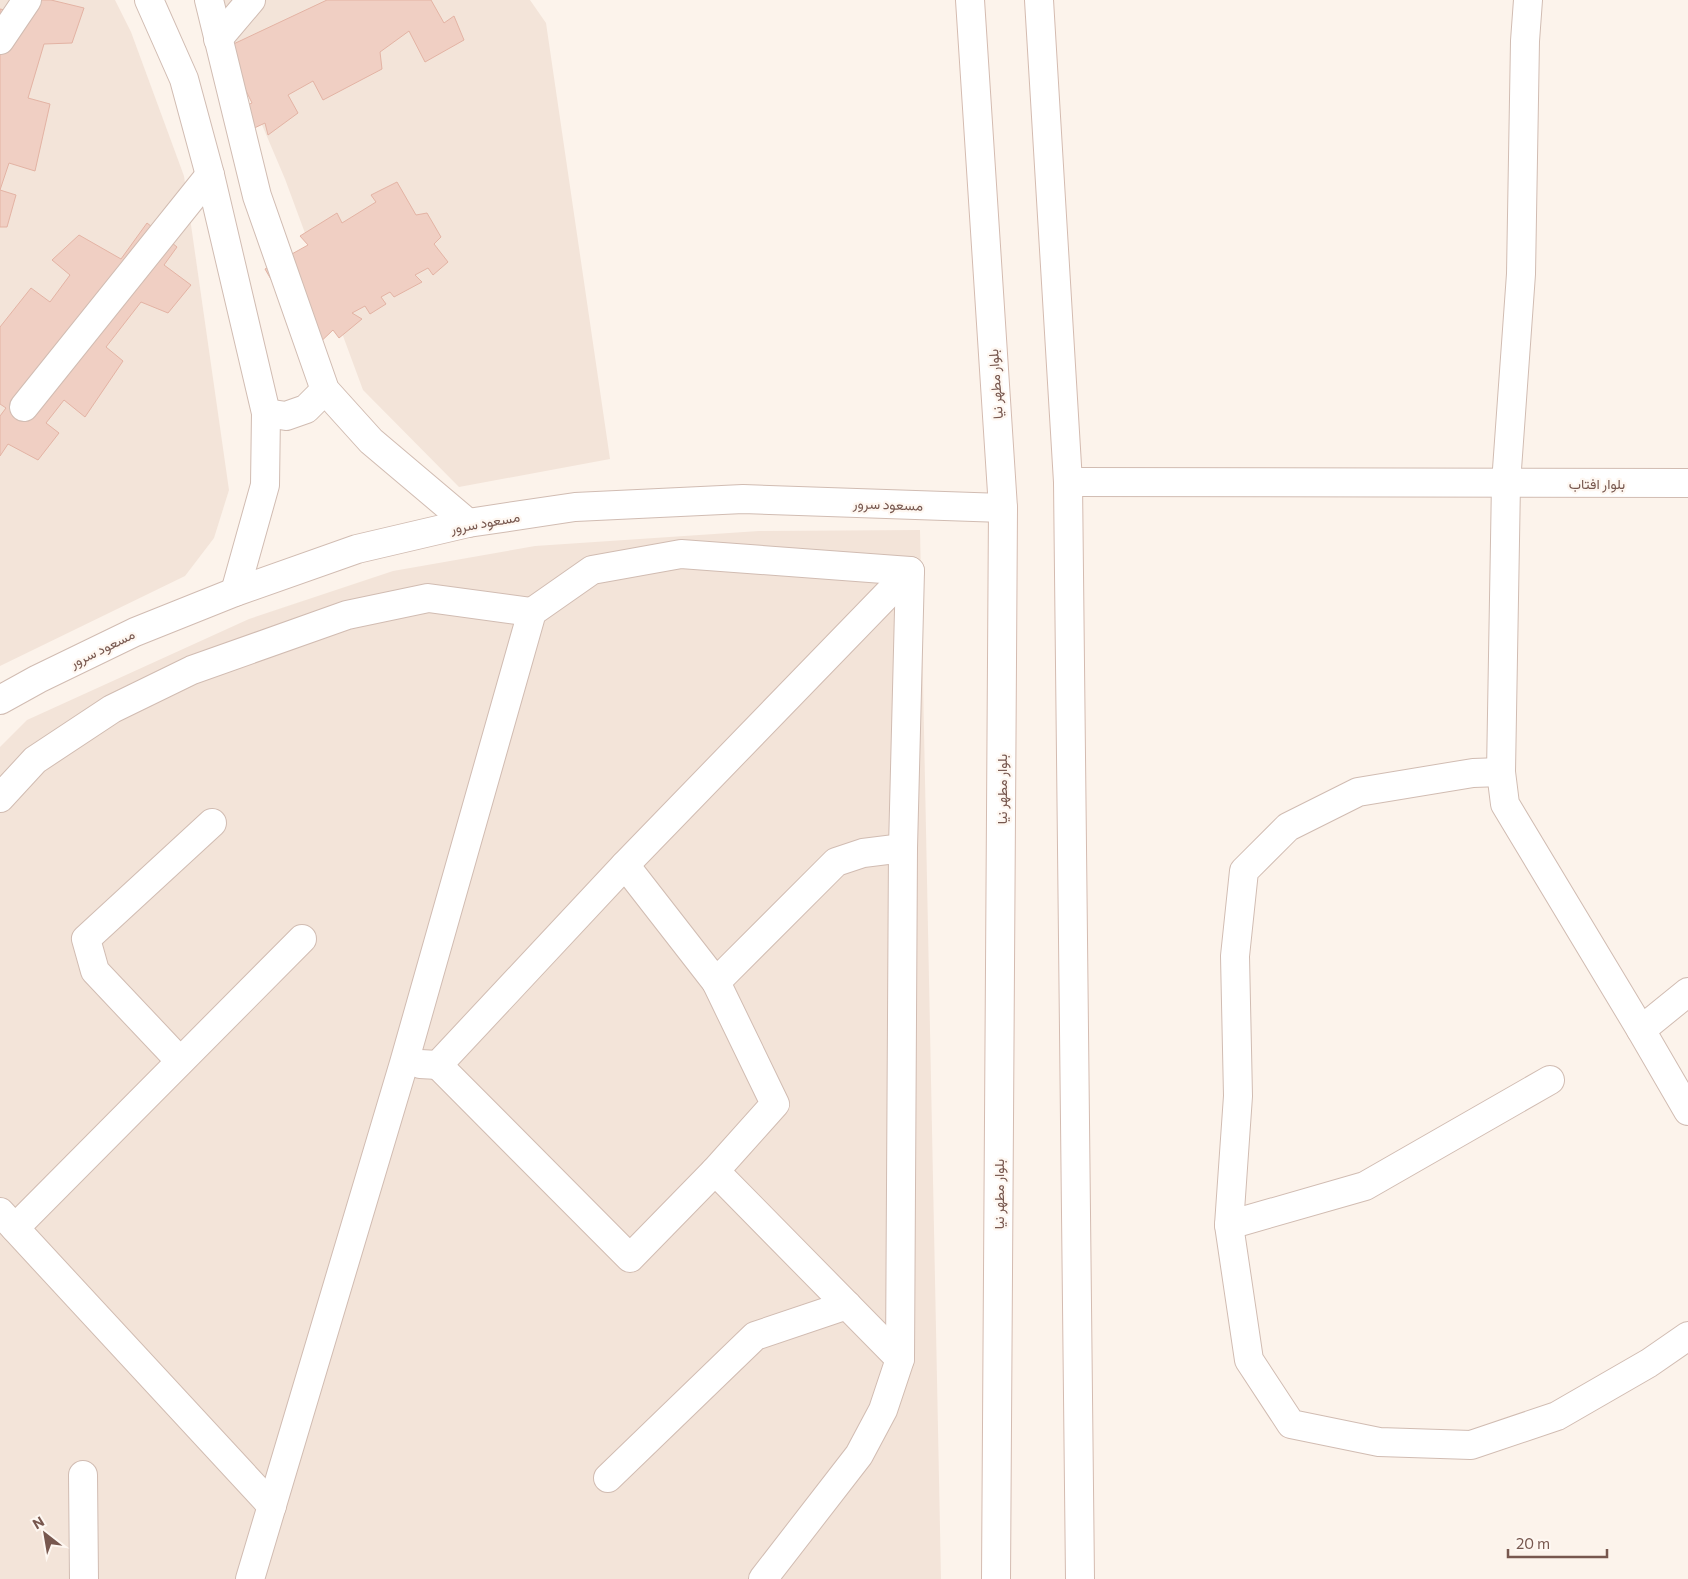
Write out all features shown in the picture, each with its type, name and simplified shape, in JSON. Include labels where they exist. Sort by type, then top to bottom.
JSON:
[{"type":"street","points":[[0,40],[27,0]]},
{"type":"street","points":[[149,0],[184,79],[210,175],[266,413],[265,485],[235,592]]},
{"type":"street","points":[[209,0],[257,196],[324,390],[372,441],[468,524]]},
{"type":"street","points":[[218,39],[251,0]]},
{"type":"street","name":"بلوار مطهر نیا","points":[[970,0],[1003,508],[996,1579]]},
{"type":"street","points":[[1039,0],[1068,482],[1080,1579]]},
{"type":"street","points":[[1528,0],[1524,41],[1521,274],[1506,483],[1501,772],[1505,804],[1688,1111]]},
{"type":"street","points":[[24,407],[210,175]]},
{"type":"street","points":[[266,413],[286,416],[306,409],[324,390]]},
{"type":"street","name":"بلوار افتاب","points":[[1068,482],[1688,483]]},
{"type":"street","name":"مسعود سرور","points":[[0,700],[38,679],[134,632],[235,592],[357,548],[468,524],[575,507],[742,499],[1003,508]]},
{"type":"street","points":[[250,1579],[404,1063],[532,612],[592,570],[681,554],[910,571]]},
{"type":"street","points":[[763,1579],[859,1455],[883,1410],[900,1359],[904,848],[910,571]]},
{"type":"street","points":[[438,1065],[625,865],[910,571]]},
{"type":"street","points":[[0,798],[35,760],[112,709],[192,670],[347,615],[428,598],[532,612]]},
{"type":"street","points":[[1501,772],[1473,773],[1358,792],[1288,827],[1244,871],[1235,956],[1238,1096],[1229,1226],[1249,1360],[1291,1424],[1379,1442],[1471,1445],[1557,1416],[1649,1364],[1688,1336]]},
{"type":"street","points":[[180,1061],[94,971],[86,939],[212,823]]},
{"type":"street","points":[[716,982],[836,862],[864,853],[904,848]]},
{"type":"street","points":[[404,1063],[438,1065],[630,1258],[715,1172],[775,1104],[716,982],[625,865]]},
{"type":"street","points":[[272,1506],[8,1220],[180,1061],[302,939]]},
{"type":"street","points":[[1641,1030],[1688,992]]},
{"type":"street","points":[[1229,1226],[1365,1186],[1550,1080]]},
{"type":"street","points":[[715,1172],[900,1359]]},
{"type":"street","points":[[608,1478],[755,1336],[847,1305]]},
{"type":"street","points":[[83,1474],[84,1579]]},
{"type":"shaded area","points":[[0,0],[115,0],[131,32],[184,176],[229,490],[214,538],[185,576],[0,666]]},
{"type":"shaded area","points":[[209,0],[530,0],[546,23],[610,459],[459,487],[363,390],[285,179]]},
{"type":"shaded area","points":[[920,530],[941,1579],[0,1579],[0,747],[27,720],[249,619],[393,571],[535,546],[759,531]]},
{"type":"building","points":[[12,0],[51,0],[84,8],[72,43],[44,44],[28,98],[50,104],[35,171],[9,163],[0,190],[0,9],[10,11]]},
{"type":"building","points":[[327,0],[431,0],[444,23],[454,16],[464,40],[425,62],[409,31],[380,52],[382,69],[323,100],[313,81],[288,95],[298,113],[268,135],[265,123],[250,130],[238,109],[252,103],[225,48]]},
{"type":"building","points":[[397,182],[416,215],[427,213],[441,237],[434,244],[448,262],[433,275],[428,268],[415,275],[422,282],[394,297],[390,292],[381,297],[386,304],[370,314],[365,306],[352,313],[362,319],[339,338],[333,330],[312,350],[265,269],[308,245],[300,236],[337,213],[342,223],[376,202],[371,195]]},
{"type":"building","points":[[0,190],[16,195],[7,227],[0,227]]},
{"type":"building","points":[[147,223],[177,247],[164,265],[191,285],[168,313],[141,302],[106,347],[123,361],[85,417],[64,400],[46,423],[59,433],[38,460],[8,444],[0,456],[0,416],[6,408],[0,404],[0,327],[31,288],[50,302],[70,275],[52,260],[79,235],[121,259]]}]
